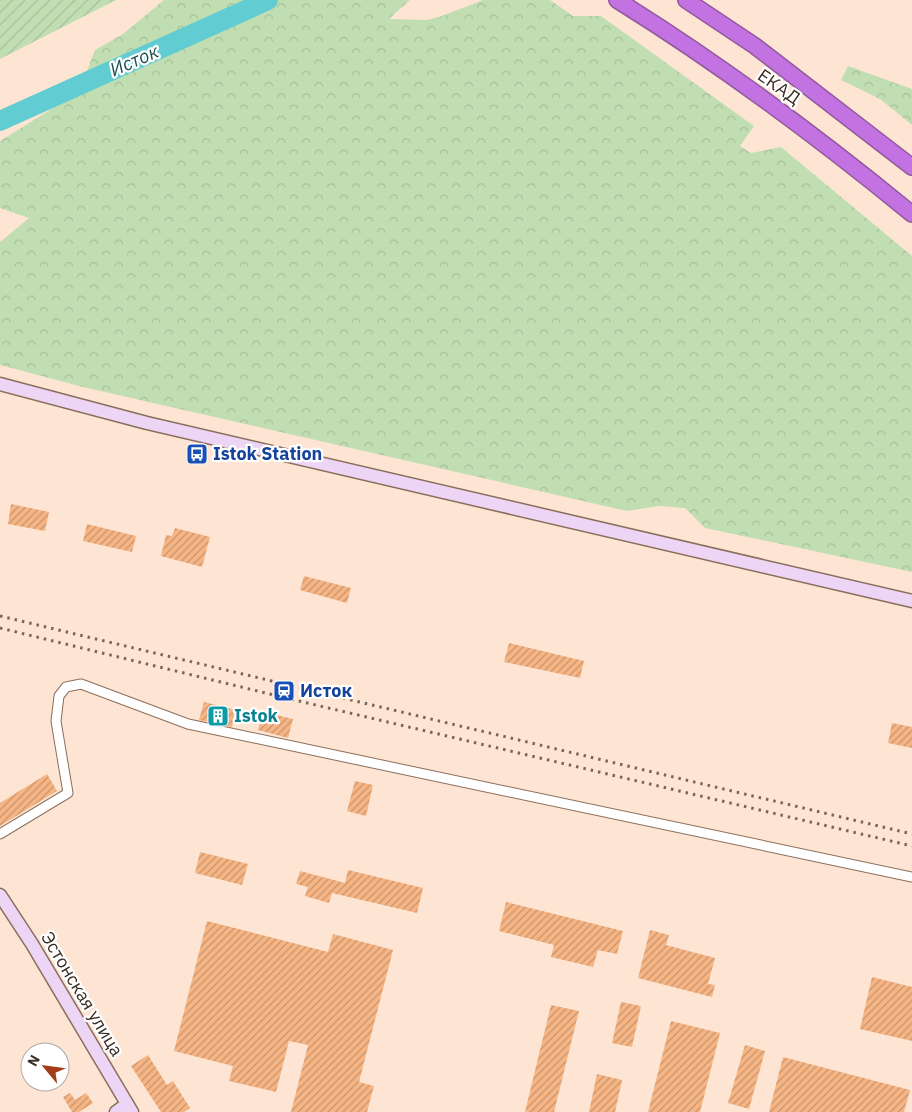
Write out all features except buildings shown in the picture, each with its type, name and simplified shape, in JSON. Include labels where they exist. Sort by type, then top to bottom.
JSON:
[{"type":"highway","name":"ЕКАД","points":[[617,0],[691,48],[800,125],[912,214]]},
{"type":"highway","name":"ЕКАД","points":[[686,0],[755,46],[912,167]]},
{"type":"main road","points":[[0,384],[147,423],[912,601]]},
{"type":"main road","name":"Эстонская улица","points":[[0,895],[32,944],[125,1109]]},
{"type":"street","points":[[0,834],[68,793],[56,722],[58,696],[66,686],[81,684],[188,724],[912,877]]},
{"type":"green space","points":[[0,0],[116,0],[0,59]]},
{"type":"green space","points":[[164,0],[410,0],[389,19],[427,20],[483,0],[550,0],[573,16],[601,16],[754,126],[740,146],[751,153],[781,147],[912,256],[912,572],[705,528],[685,508],[659,506],[627,511],[83,387],[0,365],[0,242],[29,218],[0,208],[0,141],[79,92],[95,50],[123,34]]},
{"type":"green space","points":[[848,66],[912,89],[912,125],[880,99],[841,80]]},
{"type":"waterway","name":"Исток","points":[[0,121],[268,0]]},
{"type":"railway","points":[[0,616],[912,834]]},
{"type":"railway","points":[[0,628],[282,697],[912,846]]},
{"type":"place","name":"Istok Station","points":[[197,454]]},
{"type":"place","name":"Исток","points":[[284,691]]},
{"type":"place","name":"Istok","points":[[218,716]]}]
